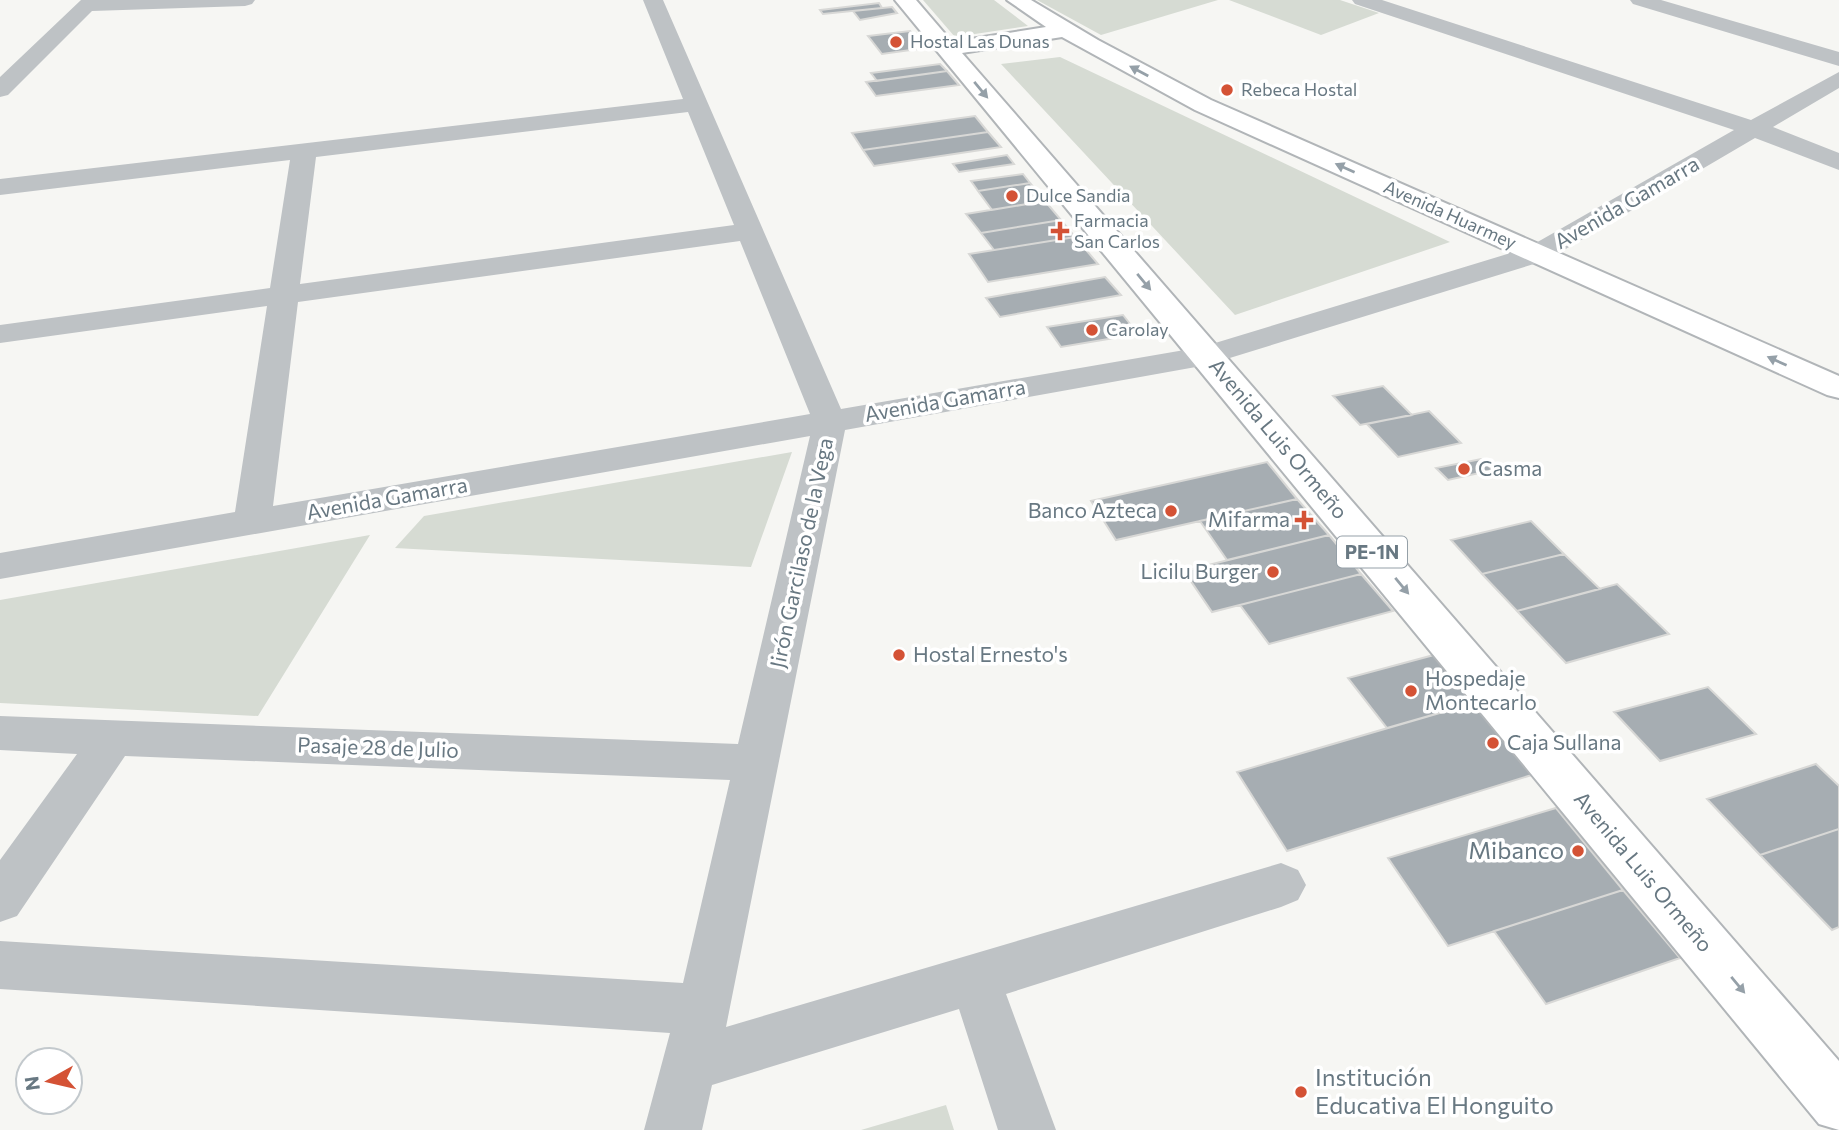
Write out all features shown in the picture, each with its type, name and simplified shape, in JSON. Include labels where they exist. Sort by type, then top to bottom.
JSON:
[{"type":"highway","name":"Avenida Luis Ormeño","points":[[905,0],[1839,1104]]},
{"type":"highway","points":[[1017,0],[1066,30]]},
{"type":"highway","points":[[946,49],[1066,30]]},
{"type":"highway","name":"Avenida Huarmey","points":[[1066,30],[1203,105],[1839,388]]},
{"type":"street","points":[[0,90],[90,2],[245,0]]},
{"type":"street","name":"Jirón Garcilaso de la Vega","points":[[653,0],[831,422],[703,1010],[673,1130]]},
{"type":"street","points":[[1362,0],[1755,129],[1839,162]]},
{"type":"street","points":[[1402,13],[1432,0]]},
{"type":"street","points":[[1640,0],[1839,59]]},
{"type":"street","name":"Avenida Gamarra","points":[[0,566],[1207,356],[1537,254],[1839,79]]},
{"type":"street","points":[[0,187],[696,104]]},
{"type":"street","points":[[252,522],[304,151]]},
{"type":"street","points":[[0,334],[750,231]]},
{"type":"street","name":"Pasaje 28 de Julio","points":[[0,733],[757,763]]},
{"type":"street","points":[[0,900],[114,737]]},
{"type":"street","points":[[688,1065],[1281,885]]},
{"type":"street","points":[[0,965],[703,1010]]},
{"type":"street","points":[[975,980],[1027,1130]]},
{"type":"shaded area","points":[[923,0],[994,0],[1028,26],[955,37]]},
{"type":"shaded area","points":[[1037,0],[1218,0],[1101,35]]},
{"type":"shaded area","points":[[1229,0],[1340,0],[1379,13],[1321,35]]},
{"type":"shaded area","points":[[1060,57],[1450,242],[1235,315],[1001,64]]},
{"type":"shaded area","points":[[792,452],[751,567],[395,548],[424,516]]},
{"type":"shaded area","points":[[370,535],[258,716],[0,703],[0,600]]},
{"type":"shaded area","points":[[946,1105],[954,1130],[861,1130]]},
{"type":"building","points":[[879,3],[882,8],[823,14],[820,10]]},
{"type":"building","points":[[892,7],[897,13],[860,20],[853,11]]},
{"type":"building","name":"Hostal Las Dunas","points":[[910,31],[925,48],[882,54],[868,36]]},
{"type":"building","points":[[940,64],[947,71],[877,81],[871,73]]},
{"type":"building","points":[[947,71],[959,85],[876,96],[866,82]]},
{"type":"building","points":[[975,116],[988,132],[863,150],[852,133]]},
{"type":"building","points":[[988,132],[1001,147],[874,166],[863,150]]},
{"type":"building","points":[[1007,155],[1014,164],[959,172],[953,164]]},
{"type":"building","points":[[1023,174],[1030,183],[978,191],[971,181]]},
{"type":"building","name":"Dulce Sandia","points":[[1030,183],[1045,201],[992,210],[978,191]]},
{"type":"building","points":[[1045,201],[1061,220],[981,233],[966,214]]},
{"type":"building","points":[[1061,220],[1075,237],[994,250],[981,233]]},
{"type":"building","points":[[1075,237],[1098,264],[988,282],[969,254]]},
{"type":"building","points":[[1105,277],[1121,295],[1000,317],[986,298]]},
{"type":"building","name":"Carolay","points":[[1123,315],[1138,334],[1061,347],[1047,327]]},
{"type":"building","points":[[1383,386],[1412,415],[1360,425],[1333,396]]},
{"type":"building","points":[[1429,411],[1461,443],[1398,457],[1367,424]]},
{"type":"building","name":"Casma","points":[[1481,459],[1493,470],[1448,480],[1436,468]]},
{"type":"building","name":"Banco Azteca","points":[[1267,462],[1297,499],[1116,540],[1091,501]]},
{"type":"building","points":[[1297,499],[1329,535],[1227,560],[1200,521]]},
{"type":"building","points":[[1531,521],[1564,554],[1482,574],[1451,540]]},
{"type":"building","name":"Licilu Burger","points":[[1329,535],[1361,574],[1212,612],[1184,571]]},
{"type":"building","points":[[1564,554],[1600,589],[1517,611],[1482,574]]},
{"type":"building","points":[[1361,574],[1393,611],[1269,644],[1240,605]]},
{"type":"building","points":[[1617,584],[1669,634],[1566,663],[1517,611]]},
{"type":"building","name":"Hospedaje Montecarlo","points":[[1434,655],[1474,703],[1387,728],[1348,678]]},
{"type":"building","points":[[1708,687],[1756,734],[1660,761],[1614,712]]},
{"type":"building","points":[[1474,703],[1535,774],[1287,851],[1237,772]]},
{"type":"building","points":[[1816,764],[1839,786],[1839,829],[1760,855],[1707,799]]},
{"type":"building","points":[[1556,808],[1623,890],[1448,946],[1388,858]]},
{"type":"building","points":[[1839,829],[1839,927],[1832,930],[1760,855]]},
{"type":"building","points":[[1623,890],[1680,958],[1546,1004],[1494,931]]},
{"type":"place","name":"Hostal Las Dunas","points":[[896,42]]},
{"type":"place","name":"Rebeca Hostal","points":[[1227,90]]},
{"type":"place","name":"Dulce Sandia","points":[[1012,196]]},
{"type":"place","name":"Farmacia San Carlos","points":[[1060,231]]},
{"type":"place","name":"Carolay","points":[[1092,330]]},
{"type":"place","name":"Casma","points":[[1464,469]]},
{"type":"place","name":"Banco Azteca","points":[[1171,511]]},
{"type":"place","name":"Mifarma","points":[[1304,520]]},
{"type":"place","name":"Licilu Burger","points":[[1273,572]]},
{"type":"place","name":"Hostal Ernesto's","points":[[899,655]]},
{"type":"place","name":"Hospedaje Montecarlo","points":[[1411,691]]},
{"type":"place","name":"Caja Sullana","points":[[1493,743]]},
{"type":"place","name":"Mibanco","points":[[1578,851]]},
{"type":"place","name":"Institución Educativa El Honguito","points":[[1301,1092]]}]
